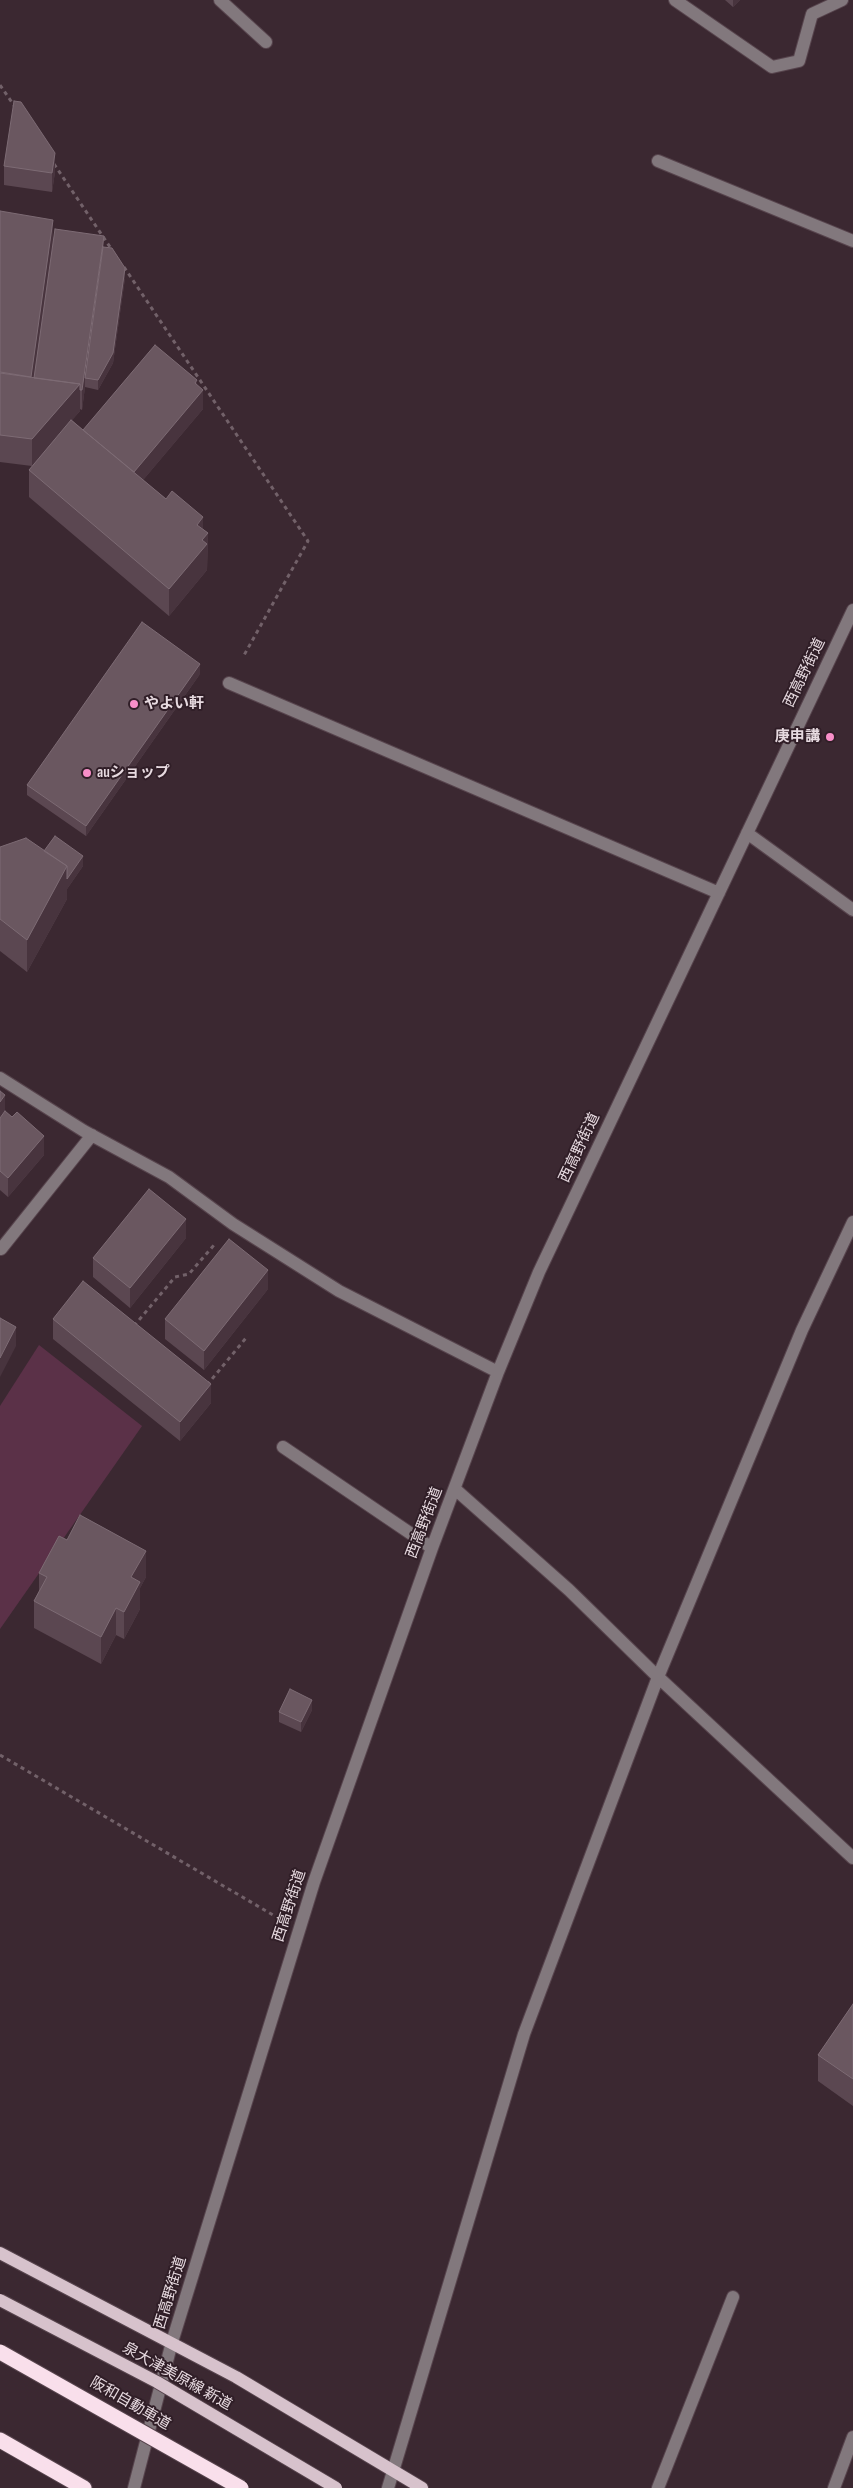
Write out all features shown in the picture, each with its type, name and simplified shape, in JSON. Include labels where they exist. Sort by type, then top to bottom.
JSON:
[{"type":"highway","name":"阪和自動車道","points":[[0,2352],[241,2488]]},
{"type":"highway","points":[[0,2440],[84,2488]]},
{"type":"main road","points":[[0,2254],[236,2376],[422,2488]]},
{"type":"main road","name":"泉大津美原線 新道","points":[[0,2300],[157,2382],[336,2488]]},
{"type":"street","points":[[220,0],[266,42]]},
{"type":"street","points":[[675,0],[772,67],[799,61],[812,14],[842,0]]},
{"type":"street","points":[[658,161],[853,241]]},
{"type":"street","name":"西高野街道","points":[[134,2488],[172,2342],[299,1930],[432,1548],[498,1372],[539,1272],[853,610]]},
{"type":"street","points":[[229,683],[719,893]]},
{"type":"street","points":[[747,833],[853,910]]},
{"type":"street","points":[[0,1078],[88,1133],[169,1177],[232,1224],[339,1291],[498,1372]]},
{"type":"street","points":[[1,1249],[88,1133]]},
{"type":"street","points":[[388,2488],[524,2034],[658,1677],[802,1330],[853,1222]]},
{"type":"street","points":[[283,1446],[432,1548]]},
{"type":"street","points":[[455,1489],[569,1590],[658,1677],[853,1858]]},
{"type":"street","points":[[658,2488],[733,2297]]},
{"type":"street","points":[[834,2488],[853,2437]]},
{"type":"path","points":[[0,85],[18,111]]},
{"type":"path","points":[[52,161],[113,252]]},
{"type":"path","points":[[119,260],[308,541],[229,683]]},
{"type":"path","points":[[141,1332],[134,1326],[174,1277],[189,1274],[232,1224]]},
{"type":"path","points":[[200,1379],[207,1385],[246,1338]]},
{"type":"path","points":[[0,1755],[299,1930]]},
{"type":"shaded area","points":[[39,1345],[142,1426],[0,1629],[0,1406]]},
{"type":"building","points":[[14,101],[21,102],[55,153],[52,173],[4,166]]},
{"type":"building","points":[[0,211],[53,220],[31,377],[0,372]]},
{"type":"building","points":[[55,229],[104,236],[82,390],[80,390],[80,384],[34,378]]},
{"type":"building","points":[[103,247],[112,248],[125,268],[113,353],[98,380],[85,378]]},
{"type":"building","points":[[155,345],[197,380],[195,383],[203,390],[134,472],[83,430]]},
{"type":"building","points":[[0,373],[80,384],[32,439],[0,435]]},
{"type":"building","points":[[71,420],[166,499],[172,491],[203,517],[197,525],[208,533],[202,540],[207,544],[169,589],[29,470]]},
{"type":"building","points":[[142,622],[200,664],[86,826],[27,785]]},
{"type":"building","points":[[55,836],[83,856],[67,879],[67,866],[44,851]]},
{"type":"building","points":[[26,838],[67,866],[27,940],[0,919],[0,847]]},
{"type":"building","points":[[0,1091],[5,1095],[0,1102]]},
{"type":"building","points":[[5,1111],[12,1117],[17,1112],[44,1136],[8,1178],[0,1171],[0,1118]]},
{"type":"building","points":[[149,1189],[186,1219],[130,1288],[93,1258]]},
{"type":"building","points":[[229,1239],[268,1270],[204,1351],[165,1319]]},
{"type":"building","points":[[83,1281],[211,1384],[180,1422],[53,1319]]},
{"type":"building","points":[[0,1318],[16,1327],[0,1358]]},
{"type":"building","points":[[80,1515],[146,1551],[131,1577],[140,1582],[124,1612],[116,1608],[101,1637],[34,1601],[47,1577],[39,1573],[59,1536],[67,1540]]},
{"type":"building","points":[[290,1689],[312,1700],[301,1722],[279,1712]]},
{"type":"building","points":[[853,2004],[853,2079],[818,2055]]},
{"type":"place","name":"やよい軒","points":[[134,704]]},
{"type":"place","name":"庚申講","points":[[830,737]]},
{"type":"place","name":"auショップ","points":[[87,773]]}]
